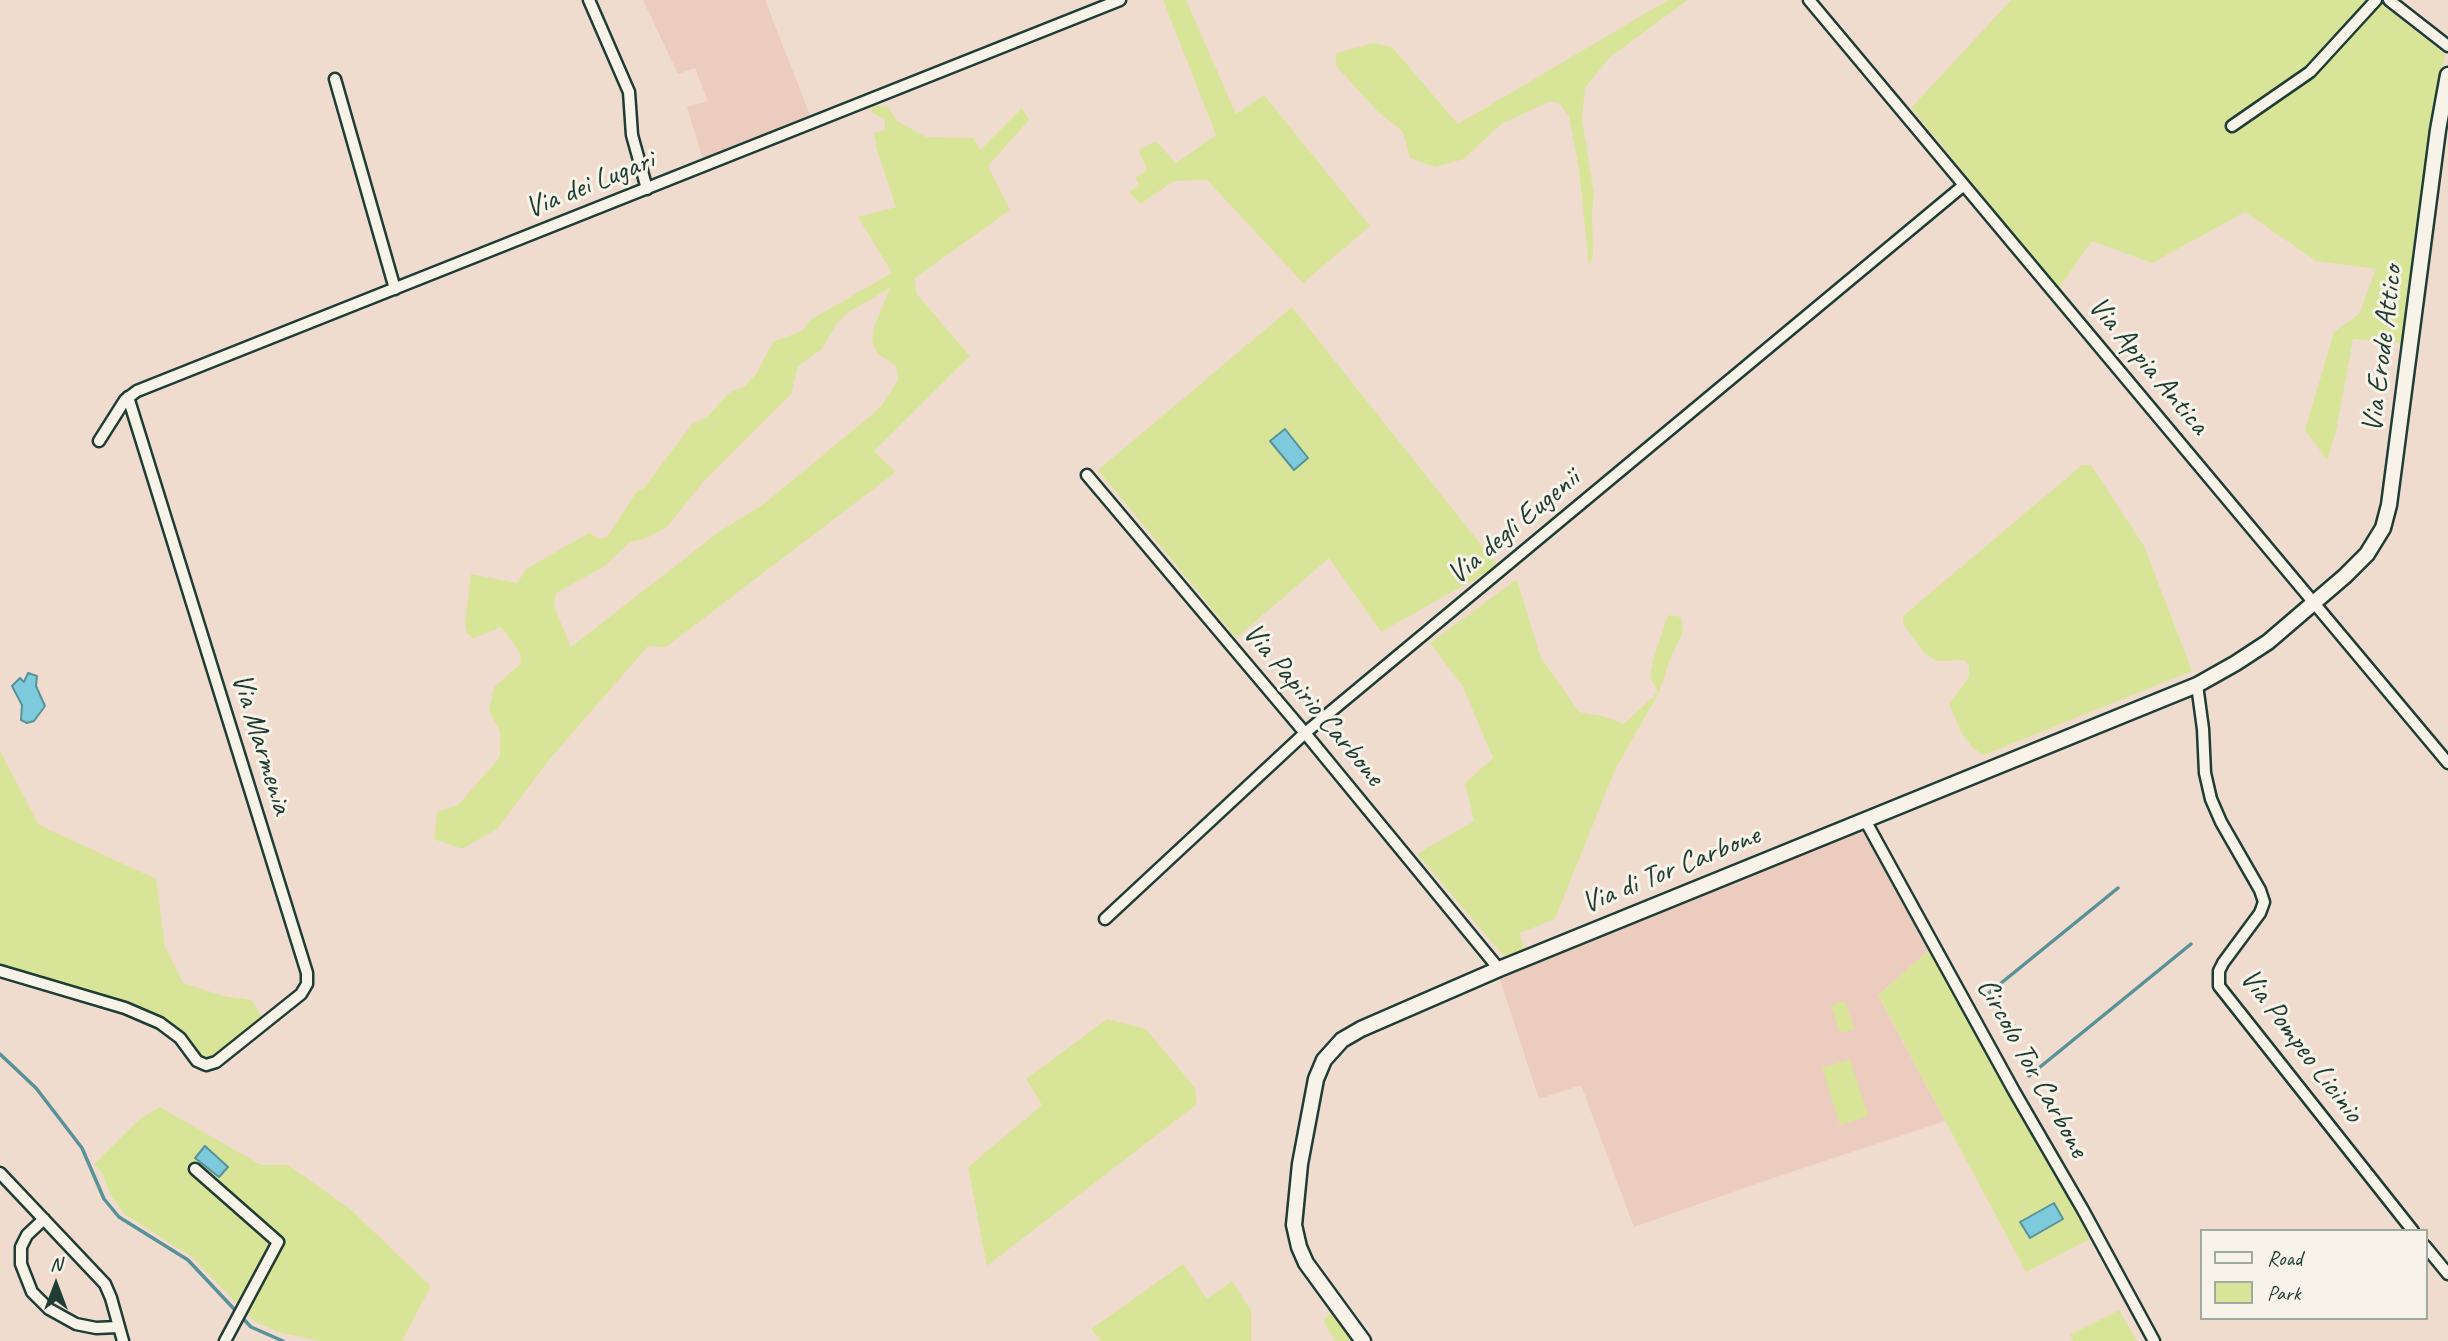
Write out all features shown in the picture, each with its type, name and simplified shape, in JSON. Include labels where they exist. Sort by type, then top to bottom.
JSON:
[{"type":"main road","name":"Via Erode Attico","points":[[2314,602],[2367,554],[2383,528],[2389,505],[2438,131],[2448,75]]},
{"type":"main road","name":"Via di Tor Carbone","points":[[1363,1341],[1306,1264],[1295,1231],[1300,1164],[1318,1073],[1331,1052],[1347,1037],[1499,969],[2197,685],[2258,649],[2314,602]]},
{"type":"street","points":[[589,0],[630,96],[632,135],[647,188]]},
{"type":"street","name":"Via dei Lugari","points":[[128,397],[1120,0]]},
{"type":"street","name":"Via Appia Antica","points":[[1809,0],[2448,763]]},
{"type":"street","points":[[2232,126],[2310,72],[2376,0]]},
{"type":"street","points":[[2389,0],[2448,46]]},
{"type":"street","points":[[335,79],[395,289]]},
{"type":"street","name":"Via degli Eugenii","points":[[1105,919],[1305,733],[1964,185]]},
{"type":"street","points":[[99,441],[128,397]]},
{"type":"street","name":"Via Marmenia","points":[[0,971],[145,1016],[174,1032],[198,1063],[210,1065],[301,994],[307,985],[307,976],[128,397]]},
{"type":"street","name":"Via Papirio Carbone","points":[[1087,475],[1305,733],[1499,969]]},
{"type":"street","name":"Via Pompeo Licinio","points":[[2197,685],[2205,773],[2211,799],[2264,902],[2260,913],[2223,964],[2218,978],[2219,986],[2411,1229]]},
{"type":"street","name":"Circolo Tor Carbone","points":[[1865,820],[2154,1341]]},
{"type":"street","points":[[195,1169],[278,1242],[225,1341]]},
{"type":"street","points":[[0,1173],[105,1284],[123,1341]]},
{"type":"street","points":[[44,1219],[27,1235],[21,1247],[21,1264],[32,1292],[49,1308],[76,1324],[96,1328],[118,1327]]},
{"type":"street","points":[[2427,1248],[2448,1274]]},
{"type":"shaded area","points":[[643,0],[765,0],[810,115],[703,160],[687,107],[708,101],[695,68],[678,74]]},
{"type":"shaded area","points":[[1861,830],[1932,948],[1878,995],[1945,1121],[1634,1227],[1581,1085],[1539,1099],[1499,977]]},
{"type":"green space","points":[[1163,0],[1186,0],[1236,114],[1264,95],[1370,226],[1303,283],[1207,180],[1174,181],[1140,204],[1129,192],[1140,186],[1135,178],[1147,170],[1139,150],[1156,141],[1176,163],[1216,135]]},
{"type":"green space","points":[[1668,0],[1688,0],[1610,57],[1585,88],[1582,119],[1594,193],[1593,256],[1589,266],[1579,169],[1569,117],[1560,104],[1551,101],[1501,124],[1464,159],[1435,167],[1410,158],[1403,132],[1377,111],[1336,66],[1336,53],[1373,43],[1392,47],[1458,124]]},
{"type":"green space","points":[[2011,0],[2376,0],[2445,54],[2403,343],[2353,339],[2336,432],[2327,460],[2305,430],[2334,332],[2359,314],[2376,269],[2316,261],[2245,212],[2152,263],[2092,241],[2059,288],[1911,108]]},
{"type":"green space","points":[[873,105],[888,107],[897,121],[926,137],[974,138],[980,150],[1022,108],[1029,120],[988,166],[1010,210],[915,278],[916,293],[970,356],[874,451],[896,472],[666,647],[648,646],[549,760],[497,829],[462,849],[434,839],[437,812],[458,805],[500,757],[500,732],[489,710],[494,687],[521,664],[520,653],[501,627],[474,638],[467,634],[465,622],[471,574],[517,583],[526,569],[589,533],[599,539],[607,537],[637,491],[644,488],[692,424],[707,417],[729,393],[745,386],[756,374],[773,342],[802,331],[810,320],[892,273],[858,217],[896,207],[874,133],[885,130],[885,120],[871,112]],"holes":[[[890,288],[874,327],[872,343],[878,354],[896,366],[898,380],[880,408],[765,503],[720,531],[571,647],[554,606],[556,593],[605,566],[630,542],[647,538],[667,527],[704,481],[791,394],[798,366],[822,349],[837,323],[849,312]]]},
{"type":"green space","points":[[1292,307],[1498,566],[1381,632],[1329,558],[1236,638],[1098,470]]},
{"type":"green space","points":[[2082,465],[2091,465],[2144,546],[2192,671],[1984,755],[1974,749],[1962,734],[1949,704],[1969,677],[1969,666],[1964,660],[1938,661],[1925,654],[1903,624],[1903,616]]},
{"type":"green space","points":[[1517,579],[1540,656],[1579,712],[1603,716],[1624,724],[1658,692],[1650,676],[1668,615],[1681,617],[1683,632],[1659,692],[1615,770],[1555,919],[1520,933],[1524,949],[1504,956],[1417,854],[1474,821],[1465,783],[1493,758],[1463,687],[1430,643]]},
{"type":"green space","points":[[0,751],[39,825],[156,879],[165,946],[183,983],[224,996],[252,1000],[264,1021],[210,1065],[174,1032],[108,1003],[0,968]]},
{"type":"green space","points":[[1932,948],[2092,1238],[2026,1272],[1878,995]]},
{"type":"green space","points":[[1845,1001],[1854,1029],[1840,1033],[1831,1005]]},
{"type":"green space","points":[[1107,1019],[1146,1029],[1195,1088],[1197,1104],[987,1266],[968,1167],[1042,1105],[1026,1079]]},
{"type":"green space","points":[[1850,1059],[1868,1116],[1840,1125],[1822,1068]]},
{"type":"green space","points":[[160,1107],[261,1165],[288,1165],[350,1209],[431,1286],[402,1341],[319,1341],[278,1332],[254,1321],[192,1257],[124,1214],[110,1194],[102,1173],[94,1164],[142,1117]]},
{"type":"green space","points":[[1183,1264],[1207,1299],[1232,1281],[1251,1310],[1251,1341],[1101,1341],[1091,1329]]},
{"type":"green space","points":[[2119,1310],[2137,1341],[2073,1341],[2070,1335]]},
{"type":"green space","points":[[1334,1312],[1355,1341],[1336,1341],[1327,1329],[1324,1319]]},
{"type":"water","points":[[1285,429],[1308,458],[1294,470],[1270,441]]},
{"type":"water","points":[[28,673],[37,676],[36,686],[45,706],[34,721],[27,723],[21,720],[22,705],[12,686],[20,678],[24,682]]},
{"type":"water","points":[[205,1146],[228,1167],[219,1177],[195,1158]]},
{"type":"water","points":[[2054,1203],[2063,1219],[2030,1238],[2020,1222]]},
{"type":"waterway","points":[[1984,997],[2118,888]]},
{"type":"waterway","points":[[2029,1076],[2191,944]]},
{"type":"waterway","points":[[0,1054],[36,1088],[82,1148],[104,1199],[119,1217],[188,1260],[251,1327],[283,1341]]}]
